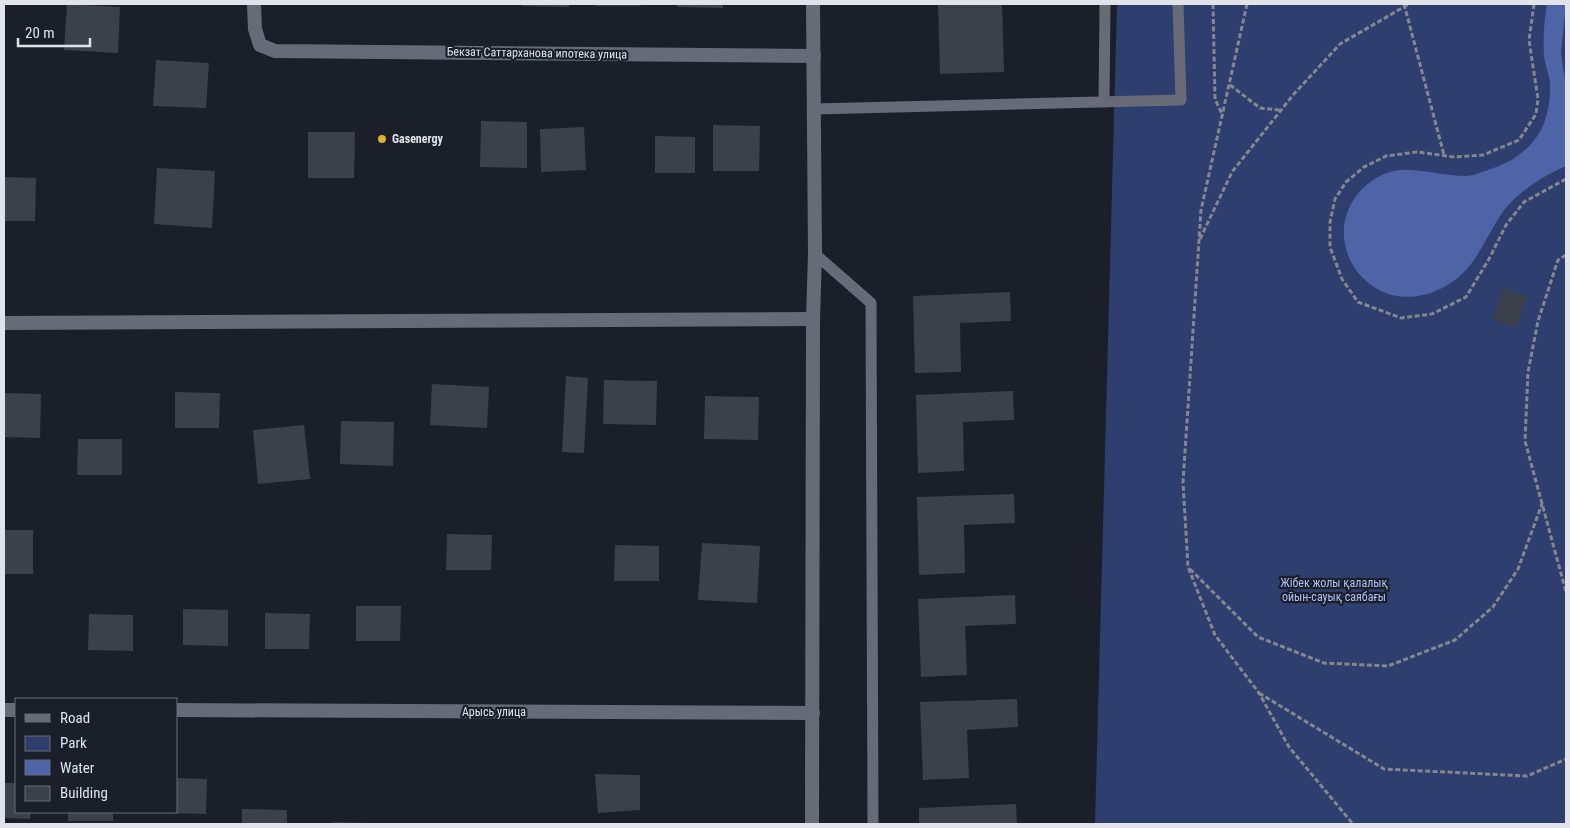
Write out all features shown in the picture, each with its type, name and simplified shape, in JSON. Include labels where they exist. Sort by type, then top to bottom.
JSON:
[{"type":"street","name":"Бекзат Саттарханова ипотека улица","points":[[254,4],[255,29],[260,45],[275,51],[814,56]]},
{"type":"street","points":[[812,824],[813,319],[815,254],[813,4]]},
{"type":"street","points":[[4,323],[813,319]]},
{"type":"street","name":"Арысь улица","points":[[178,710],[813,713]]},
{"type":"lane","points":[[1104,102],[1105,4]]},
{"type":"lane","points":[[814,109],[1181,100],[1178,4]]},
{"type":"lane","points":[[815,254],[871,303],[873,824]]},
{"type":"path","points":[[1213,4],[1215,99],[1223,118]]},
{"type":"path","points":[[1247,4],[1201,210],[1183,482],[1188,567],[1215,635],[1258,693],[1289,747],[1353,824]]},
{"type":"path","points":[[1199,242],[1232,172],[1281,110],[1340,44],[1404,4],[1409,4]]},
{"type":"path","points":[[1404,4],[1444,155]]},
{"type":"path","points":[[1534,4],[1529,40],[1538,99],[1536,114],[1519,140],[1483,155],[1444,155],[1417,152],[1386,156],[1364,167],[1346,182],[1335,199],[1330,222],[1330,247],[1342,279],[1358,302],[1400,318],[1432,314],[1466,296],[1489,259],[1506,225],[1524,202],[1566,178]]},
{"type":"path","points":[[1230,85],[1260,108],[1281,110]]},
{"type":"path","points":[[1566,255],[1558,260],[1538,321],[1528,372],[1525,441],[1566,592]]},
{"type":"path","points":[[1188,567],[1258,637],[1324,663],[1388,666],[1455,640],[1493,607],[1518,569],[1542,504]]},
{"type":"path","points":[[1258,693],[1384,769],[1527,776],[1566,760]]},
{"type":"green space","name":"Жібек жолы қалалық ойын-сауық саябағы","points":[[1117,4],[1566,4],[1566,824],[1095,824]]},
{"type":"water","points":[[1547,4],[1566,4],[1561,53],[1566,86],[1566,166],[1533,184],[1511,202],[1500,216],[1471,264],[1451,283],[1439,290],[1413,297],[1386,293],[1374,287],[1357,271],[1345,245],[1344,224],[1354,199],[1362,189],[1384,174],[1410,170],[1471,176],[1509,161],[1530,145],[1541,130],[1549,100],[1550,82],[1544,49]]},
{"type":"building","points":[[67,4],[120,7],[118,53],[64,50]]},
{"type":"building","points":[[522,4],[569,4],[569,7],[522,6]]},
{"type":"building","points":[[595,4],[641,4],[641,6],[595,6]]},
{"type":"building","points":[[677,4],[723,4],[723,8],[677,7]]},
{"type":"building","points":[[938,4],[1002,4],[1004,72],[940,74]]},
{"type":"building","points":[[156,60],[209,63],[206,108],[153,106]]},
{"type":"building","points":[[481,121],[527,122],[527,168],[480,167]]},
{"type":"building","points":[[713,125],[760,126],[759,171],[713,171]]},
{"type":"building","points":[[584,127],[586,170],[541,172],[540,129]]},
{"type":"building","points":[[308,132],[355,132],[354,178],[308,178]]},
{"type":"building","points":[[655,136],[695,137],[695,173],[655,173]]},
{"type":"building","points":[[157,168],[215,171],[212,228],[154,224]]},
{"type":"building","points":[[4,177],[36,178],[35,221],[4,221]]},
{"type":"building","points":[[1503,288],[1527,297],[1516,328],[1492,319]]},
{"type":"building","points":[[1010,292],[1011,321],[960,323],[961,372],[915,373],[913,296]]},
{"type":"building","points":[[566,376],[588,378],[584,453],[562,452]]},
{"type":"building","points":[[604,380],[657,381],[656,425],[603,424]]},
{"type":"building","points":[[432,384],[489,387],[487,428],[430,425]]},
{"type":"building","points":[[1013,391],[1014,420],[963,422],[964,471],[918,473],[916,395]]},
{"type":"building","points":[[175,392],[220,393],[219,428],[175,428]]},
{"type":"building","points":[[4,393],[41,394],[40,438],[4,437]]},
{"type":"building","points":[[705,396],[759,397],[758,440],[704,439]]},
{"type":"building","points":[[341,421],[394,422],[393,466],[340,464]]},
{"type":"building","points":[[304,425],[310,479],[258,484],[253,430]]},
{"type":"building","points":[[78,439],[122,439],[122,475],[77,475]]},
{"type":"building","points":[[1014,494],[1015,523],[964,525],[965,573],[919,575],[917,497]]},
{"type":"building","points":[[4,530],[33,530],[33,574],[4,574]]},
{"type":"building","points":[[447,534],[492,535],[491,570],[446,570]]},
{"type":"building","points":[[702,543],[760,546],[757,603],[698,600]]},
{"type":"building","points":[[615,545],[659,546],[659,581],[614,581]]},
{"type":"building","points":[[1015,595],[1016,624],[965,626],[967,675],[921,677],[918,599]]},
{"type":"building","points":[[356,606],[401,606],[400,641],[356,641]]},
{"type":"building","points":[[183,609],[228,610],[228,646],[183,645]]},
{"type":"building","points":[[265,613],[310,614],[309,649],[265,649]]},
{"type":"building","points":[[89,614],[133,615],[133,651],[88,650]]},
{"type":"building","points":[[1017,699],[1018,727],[967,730],[969,778],[923,780],[920,702]]},
{"type":"building","points":[[595,774],[640,775],[640,810],[598,813]]},
{"type":"building","points":[[178,778],[207,779],[206,814],[165,813],[178,813]]},
{"type":"building","points":[[4,783],[15,783],[15,813],[31,813],[30,819],[4,818]]},
{"type":"building","points":[[1016,804],[1017,824],[919,824],[919,808]]},
{"type":"building","points":[[242,809],[287,810],[287,824],[242,824]]},
{"type":"building","points":[[68,813],[113,813],[113,821],[68,821]]},
{"type":"building","points":[[332,822],[368,823],[368,824],[332,824]]},
{"type":"place","name":"Gasenergy","points":[[382,139]]}]
